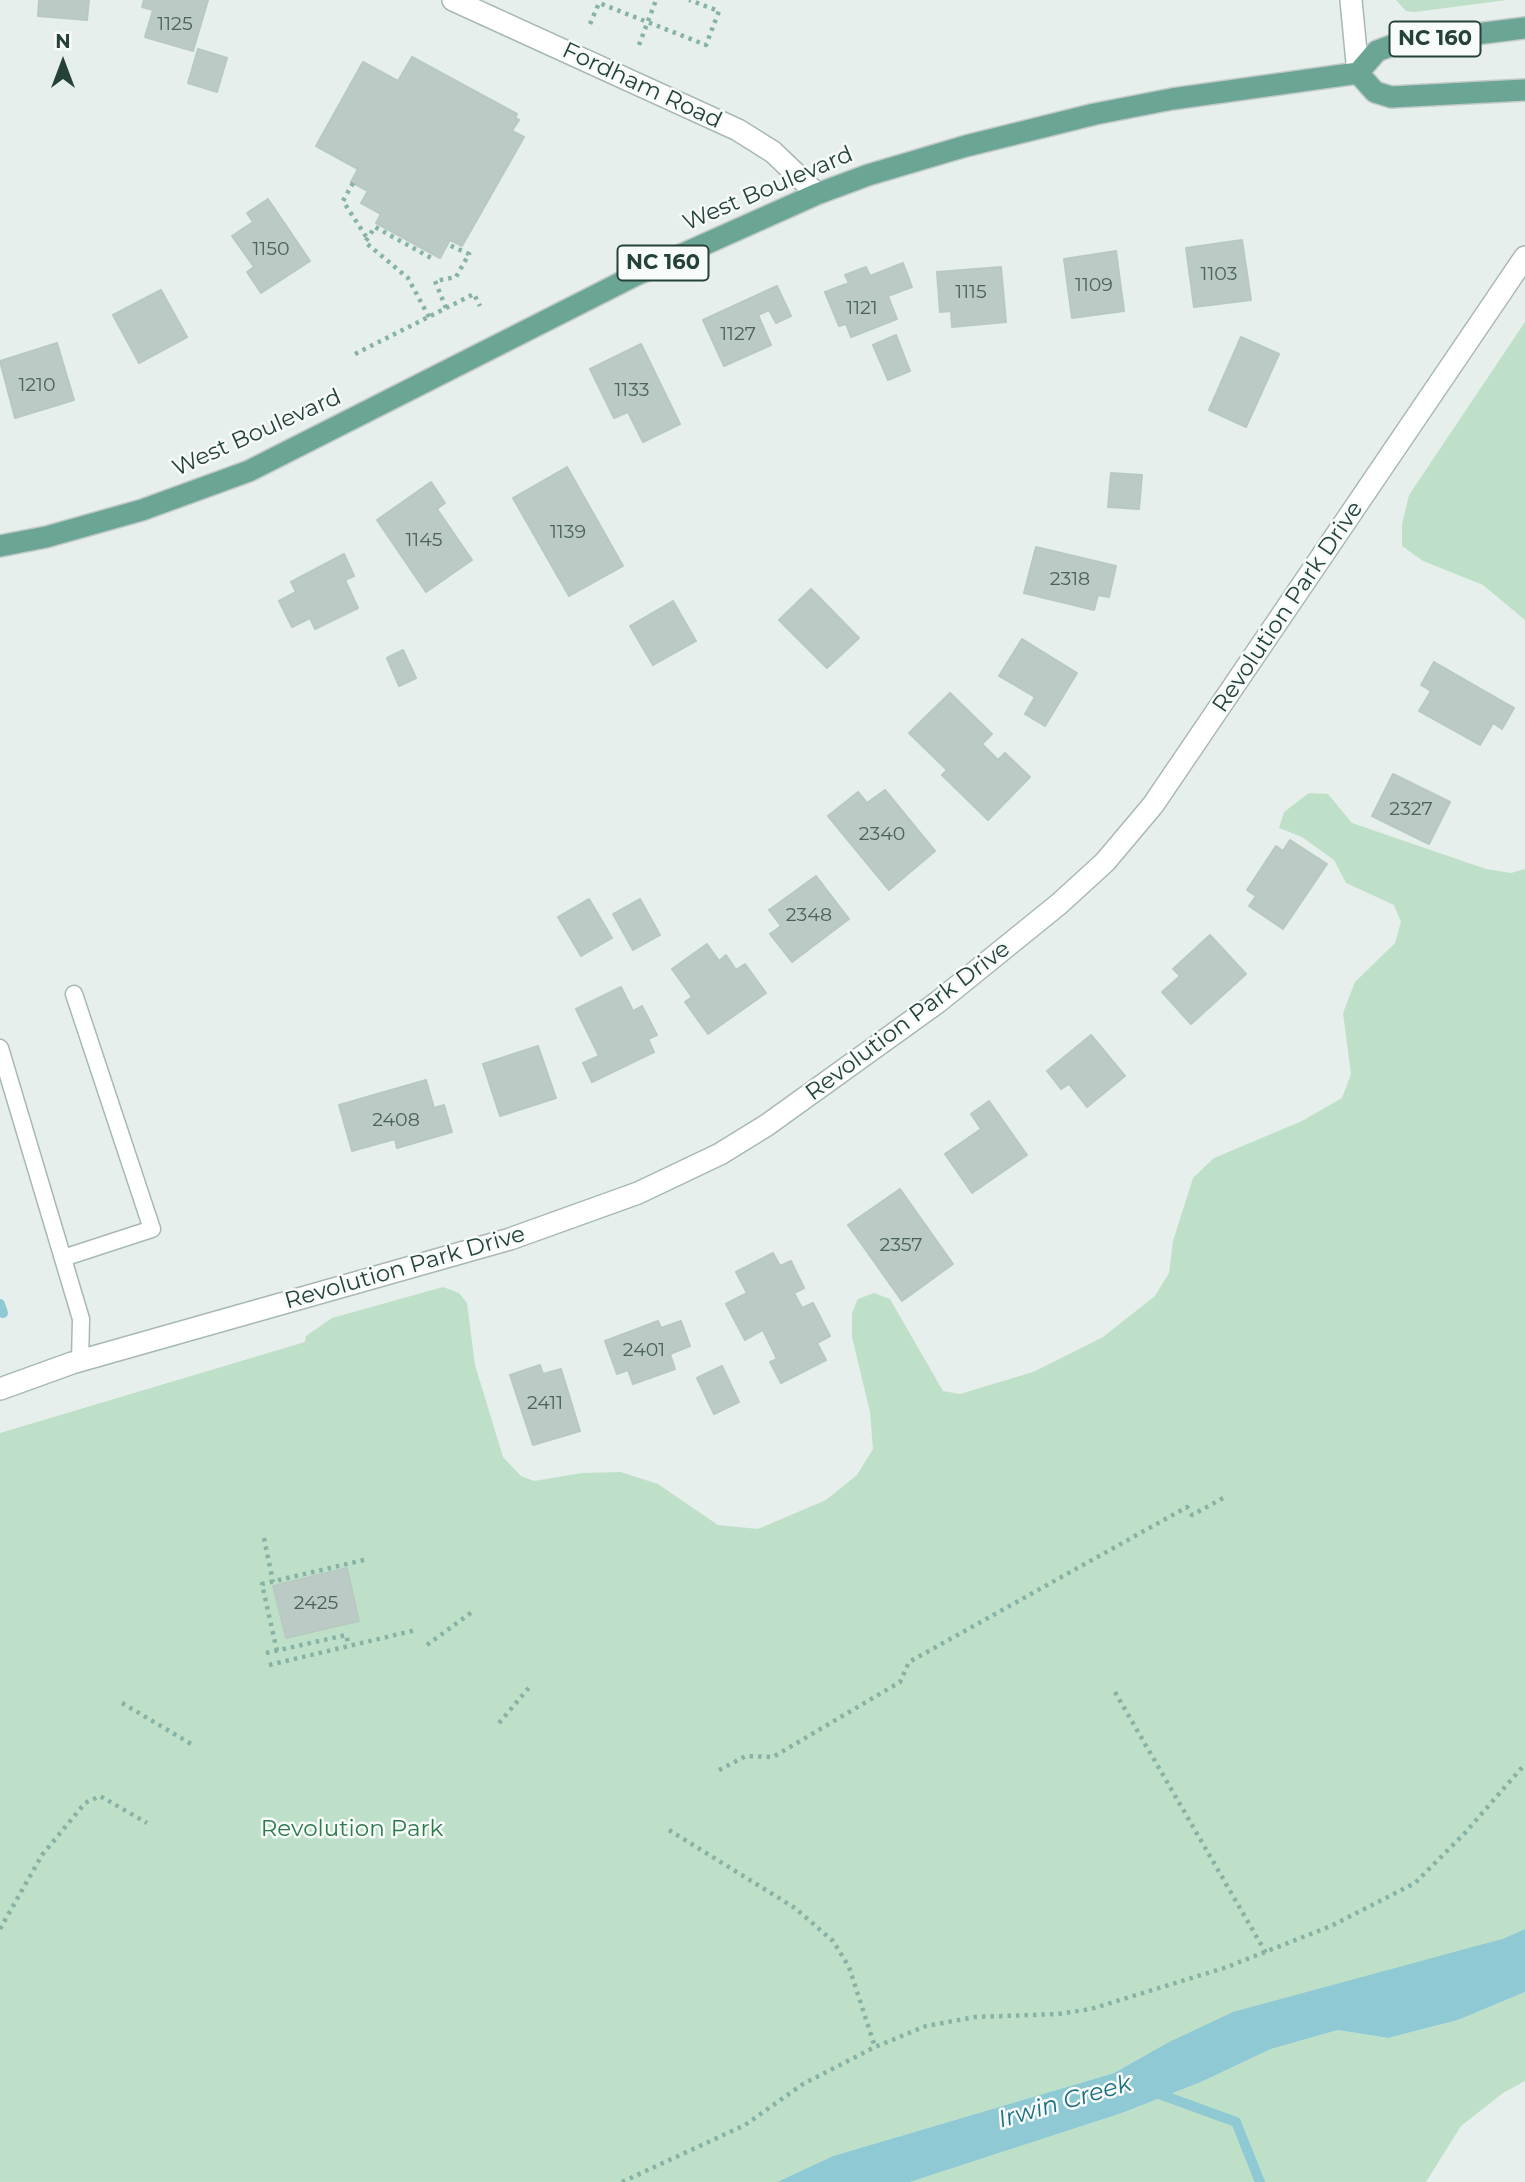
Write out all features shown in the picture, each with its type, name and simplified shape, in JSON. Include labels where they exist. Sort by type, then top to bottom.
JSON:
[{"type":"main road","name":"NC 160","points":[[1358,74],[1370,57],[1385,46],[1525,28]]},
{"type":"main road","name":"West Boulevard","points":[[0,546],[46,537],[142,510],[249,471],[636,275],[817,194],[912,161],[1096,114],[1185,97],[1358,74]]},
{"type":"main road","points":[[1358,74],[1375,92],[1391,97],[1525,90]]},
{"type":"street","name":"Fordham Road","points":[[453,0],[738,130],[773,152],[817,194]]},
{"type":"street","points":[[1351,0],[1358,74]]},
{"type":"street","name":"Revolution Park Drive","points":[[0,1389],[80,1361],[510,1239],[638,1193],[720,1154],[767,1125],[938,1002],[1096,871],[1153,805],[1525,257]]},
{"type":"lane","points":[[63,1258],[152,1229],[74,994]]},
{"type":"lane","points":[[0,1048],[81,1319],[80,1361]]},
{"type":"path","points":[[639,44],[656,0]]},
{"type":"path","points":[[590,24],[599,3],[706,44],[719,11],[689,0]]},
{"type":"path","points":[[353,183],[343,201],[367,238]]},
{"type":"path","points":[[429,317],[408,278],[365,242],[375,227],[433,258]]},
{"type":"path","points":[[446,308],[435,281],[456,277],[469,254],[447,244]]},
{"type":"path","points":[[355,354],[474,294],[480,306]]},
{"type":"path","points":[[719,1770],[746,1756],[774,1757],[900,1682],[909,1662],[1187,1507],[1192,1515],[1225,1497]]},
{"type":"path","points":[[264,1538],[273,1581]]},
{"type":"path","points":[[277,1651],[262,1584],[368,1559]]},
{"type":"path","points":[[427,1645],[472,1612]]},
{"type":"path","points":[[269,1665],[416,1630]]},
{"type":"path","points":[[266,1653],[346,1635],[349,1646]]},
{"type":"path","points":[[499,1723],[532,1684]]},
{"type":"path","points":[[1115,1692],[1266,1953]]},
{"type":"path","points":[[122,1703],[193,1745]]},
{"type":"path","points":[[622,2182],[745,2125],[803,2084],[875,2047],[926,2026],[953,2020],[1090,2010],[1266,1953],[1331,1926],[1416,1883],[1464,1834],[1525,1764]]},
{"type":"path","points":[[0,1929],[42,1855],[85,1803],[100,1796],[147,1823]]},
{"type":"path","points":[[668,1830],[795,1908],[833,1941],[849,1967],[875,2047]]},
{"type":"green space","points":[[1396,0],[1507,0],[1415,12],[1406,11]]},
{"type":"green space","points":[[1525,322],[1525,620],[1483,585],[1423,561],[1402,546],[1402,524],[1409,495]]},
{"type":"green space","name":"Revolution Park","points":[[1309,793],[1328,794],[1352,823],[1486,869],[1511,873],[1525,869],[1525,1929],[1502,1939],[1167,2043],[1114,2073],[833,2156],[777,2182],[0,2182],[0,1433],[305,1342],[306,1336],[332,1318],[443,1287],[459,1293],[467,1303],[475,1365],[503,1457],[521,1476],[534,1481],[582,1473],[621,1472],[658,1484],[718,1525],[758,1529],[826,1500],[857,1475],[873,1449],[870,1412],[852,1337],[852,1313],[858,1299],[874,1293],[890,1299],[943,1391],[960,1394],[1033,1372],[1103,1337],[1155,1296],[1169,1273],[1173,1241],[1193,1178],[1214,1158],[1302,1121],[1342,1098],[1351,1074],[1343,1013],[1355,982],[1395,943],[1401,922],[1394,905],[1346,883],[1334,860],[1302,837],[1279,828],[1284,812]]},
{"type":"green space","points":[[1525,1992],[1525,2081],[1503,2093],[1461,2126],[1426,2182],[910,2182],[1122,2113],[1201,2082],[1271,2049],[1338,2030],[1388,2038],[1458,2020]]},
{"type":"water","name":"Irwin Creek","points":[[1525,1929],[1525,1992],[1458,2020],[1388,2038],[1338,2030],[1271,2049],[1201,2082],[1122,2113],[910,2182],[777,2182],[833,2156],[1114,2073],[1167,2043],[1233,2012],[1502,1939]]},
{"type":"building","points":[[39,0],[89,0],[87,20],[38,16]]},
{"type":"building","points":[[144,0],[208,0],[193,51],[145,37],[153,10],[142,7]]},
{"type":"building","points":[[198,49],[227,58],[217,92],[188,83]]},
{"type":"building","points":[[412,57],[517,114],[515,118],[519,120],[512,131],[524,137],[462,246],[450,240],[440,258],[376,223],[381,214],[361,203],[368,191],[351,182],[358,169],[316,146],[363,62],[398,81]]},
{"type":"building","points":[[268,199],[310,261],[261,293],[247,272],[254,267],[232,236],[253,222],[247,213]]},
{"type":"building","points":[[1242,240],[1251,300],[1194,307],[1186,248]]},
{"type":"building","points":[[1116,251],[1124,311],[1072,318],[1064,259]]},
{"type":"building","points":[[903,263],[912,287],[888,296],[897,319],[851,337],[846,324],[839,326],[825,292],[849,283],[845,275],[866,267],[870,276]]},
{"type":"building","points":[[1001,267],[1006,322],[952,327],[951,311],[940,312],[937,272]]},
{"type":"building","points":[[777,286],[791,316],[776,323],[769,310],[758,315],[771,345],[724,366],[703,320]]},
{"type":"building","points":[[161,290],[187,337],[139,363],[113,315]]},
{"type":"building","points":[[896,335],[910,371],[888,380],[873,345]]},
{"type":"building","points":[[1241,337],[1279,354],[1246,427],[1209,410]]},
{"type":"building","points":[[57,343],[74,400],[15,418],[0,361]]},
{"type":"building","points":[[641,344],[680,424],[643,442],[628,412],[614,418],[590,369]]},
{"type":"building","points":[[567,467],[623,566],[569,596],[513,498]]},
{"type":"building","points":[[1111,473],[1142,475],[1139,509],[1108,507]]},
{"type":"building","points":[[431,482],[445,503],[437,509],[472,560],[426,592],[377,520]]},
{"type":"building","points":[[1036,547],[1116,566],[1109,597],[1098,595],[1094,610],[1024,593]]},
{"type":"building","points":[[344,554],[354,576],[345,580],[358,608],[315,629],[310,618],[292,627],[279,601],[296,592],[291,582]]},
{"type":"building","points":[[811,589],[859,638],[827,668],[779,620]]},
{"type":"building","points":[[673,601],[696,641],[653,665],[630,626]]},
{"type":"building","points":[[1022,639],[1077,673],[1045,726],[1025,714],[1035,697],[999,676]]},
{"type":"building","points":[[403,650],[416,678],[399,686],[387,658]]},
{"type":"building","points":[[1434,662],[1514,708],[1502,729],[1493,723],[1480,745],[1419,711],[1431,691],[1421,685]]},
{"type":"building","points":[[950,693],[992,734],[982,744],[998,760],[1005,753],[1030,777],[988,820],[942,775],[947,770],[909,733]]},
{"type":"building","points":[[1393,774],[1450,802],[1429,844],[1372,816]]},
{"type":"building","points":[[885,790],[935,851],[889,890],[828,816],[858,792],[867,803]]},
{"type":"building","points":[[1290,840],[1327,864],[1283,929],[1249,906],[1256,896],[1247,890],[1276,846],[1283,851]]},
{"type":"building","points":[[816,876],[849,919],[792,962],[770,934],[781,926],[769,910]]},
{"type":"building","points":[[589,899],[612,938],[581,956],[558,917]]},
{"type":"building","points":[[640,899],[660,935],[633,950],[613,914]]},
{"type":"building","points":[[1210,935],[1246,974],[1191,1024],[1162,992],[1180,976],[1173,969]]},
{"type":"building","points":[[707,944],[719,961],[726,955],[736,970],[745,964],[766,993],[708,1034],[685,1002],[692,997],[672,969]]},
{"type":"building","points":[[621,987],[633,1011],[642,1006],[657,1035],[648,1039],[654,1052],[592,1082],[583,1063],[599,1056],[576,1009]]},
{"type":"building","points":[[1091,1035],[1125,1076],[1087,1107],[1069,1084],[1061,1089],[1047,1071]]},
{"type":"building","points":[[538,1046],[556,1098],[500,1116],[483,1064]]},
{"type":"building","points":[[426,1080],[434,1108],[444,1105],[452,1132],[397,1148],[395,1139],[352,1151],[339,1105]]},
{"type":"building","points":[[989,1101],[1027,1155],[972,1193],[945,1154],[981,1129],[971,1114]]},
{"type":"building","points":[[900,1189],[953,1264],[902,1301],[848,1225]]},
{"type":"building","points":[[773,1253],[780,1266],[791,1261],[804,1288],[794,1293],[802,1308],[813,1303],[830,1336],[817,1343],[826,1360],[781,1383],[770,1362],[777,1359],[763,1330],[745,1340],[726,1304],[747,1293],[736,1272]]},
{"type":"building","points":[[658,1321],[661,1328],[681,1321],[690,1346],[670,1354],[675,1369],[633,1384],[628,1370],[617,1374],[605,1341]]},
{"type":"building","points":[[540,1365],[543,1374],[561,1369],[580,1431],[533,1445],[510,1375]]},
{"type":"building","points":[[722,1366],[739,1402],[714,1414],[697,1378]]},
{"type":"building","points":[[347,1568],[359,1621],[286,1638],[273,1586]]},
{"type":"waterway","points":[[0,1304],[3,1313]]},
{"type":"waterway","points":[[1151,2091],[1236,2122],[1260,2182]]}]
